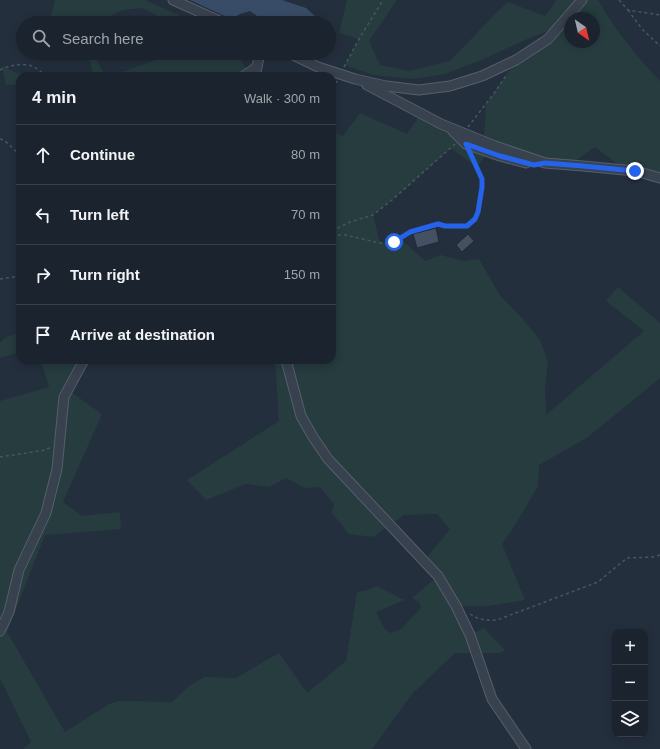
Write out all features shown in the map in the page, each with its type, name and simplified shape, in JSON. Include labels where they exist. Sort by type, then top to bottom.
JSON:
[{"type":"street","points":[[173,0],[208,16]]},
{"type":"street","points":[[336,73],[386,86],[419,90],[450,86],[482,76],[516,60],[548,39],[582,0]]},
{"type":"street","points":[[256,72],[259,60]]},
{"type":"street","points":[[304,60],[334,72]]},
{"type":"street","points":[[355,79],[449,127],[494,146],[545,163],[635,171],[660,178]]},
{"type":"street","points":[[449,127],[466,144],[500,156],[534,165],[545,163]]},
{"type":"street","points":[[0,631],[10,612],[19,570],[46,513],[57,469],[64,396],[82,364]]},
{"type":"street","points":[[287,364],[302,416],[313,437],[328,459],[438,576],[456,606],[470,635],[492,699],[526,749]]},
{"type":"path","points":[[336,84],[359,39],[383,0]]},
{"type":"path","points":[[619,0],[642,29],[660,46]]},
{"type":"path","points":[[628,10],[660,15]]},
{"type":"path","points":[[0,70],[9,66],[19,65],[33,66],[41,72]]},
{"type":"path","points":[[336,229],[350,222],[373,215],[451,148],[495,92],[508,72]]},
{"type":"path","points":[[0,139],[4,140],[16,151]]},
{"type":"path","points":[[336,235],[345,235],[380,243],[394,242],[410,232],[438,224],[467,226],[475,219],[478,212],[482,179],[466,144]]},
{"type":"path","points":[[0,279],[16,277]]},
{"type":"path","points":[[0,457],[46,450],[53,445]]},
{"type":"path","points":[[469,614],[475,618],[486,621],[497,620],[598,582],[627,558],[652,557],[660,555]]},
{"type":"green space","points":[[55,0],[145,0],[180,16],[158,16],[142,8],[122,10],[110,16],[51,16]]},
{"type":"green space","points":[[347,0],[397,0],[369,41],[380,65],[410,71],[450,61],[508,2],[545,16],[556,1],[554,0],[598,0],[627,43],[660,81],[660,178],[625,170],[595,147],[570,165],[495,146],[476,167],[451,148],[373,215],[380,243],[403,241],[425,261],[441,255],[463,261],[479,259],[500,295],[540,340],[548,362],[545,388],[546,415],[644,331],[606,301],[618,287],[660,323],[660,378],[588,437],[539,465],[538,486],[502,544],[525,600],[488,606],[457,606],[470,635],[484,628],[505,650],[500,653],[455,653],[412,694],[372,749],[23,749],[31,742],[0,678],[0,401],[49,387],[42,364],[85,364],[71,392],[102,414],[63,502],[82,516],[120,512],[121,529],[45,535],[7,632],[65,732],[109,704],[119,701],[172,702],[190,685],[205,677],[236,678],[279,653],[307,693],[346,661],[357,592],[368,590],[377,586],[404,600],[376,612],[384,628],[390,633],[401,629],[421,608],[419,602],[412,598],[438,576],[424,561],[450,529],[437,514],[404,515],[373,537],[349,534],[332,513],[334,504],[320,487],[305,488],[286,478],[269,487],[246,484],[206,500],[187,480],[279,421],[275,364],[336,364],[336,132],[343,136],[360,113],[407,134],[421,113],[484,142],[486,104],[516,60],[558,27],[445,74],[412,79],[373,75],[345,65],[359,39],[339,33]]},
{"type":"green space","points":[[90,60],[98,60],[103,72],[92,72]]},
{"type":"green space","points":[[156,60],[241,60],[248,72],[123,72]]},
{"type":"green space","points":[[2,66],[16,73],[16,85],[6,85]]},
{"type":"green space","points":[[16,334],[16,353],[0,358],[0,343],[6,337]]},
{"type":"water","points":[[190,0],[282,0],[306,8],[314,16],[257,16],[250,11],[236,16],[225,16]]},
{"type":"building","points":[[436,228],[439,242],[417,248],[413,234]]},
{"type":"building","points":[[468,234],[474,241],[462,252],[456,245]]},
{"type":"route","points":[[394,242],[410,232],[438,224],[458,227],[467,226],[475,219],[478,212],[482,179],[466,144],[500,156],[534,165],[545,163],[635,171]]}]
